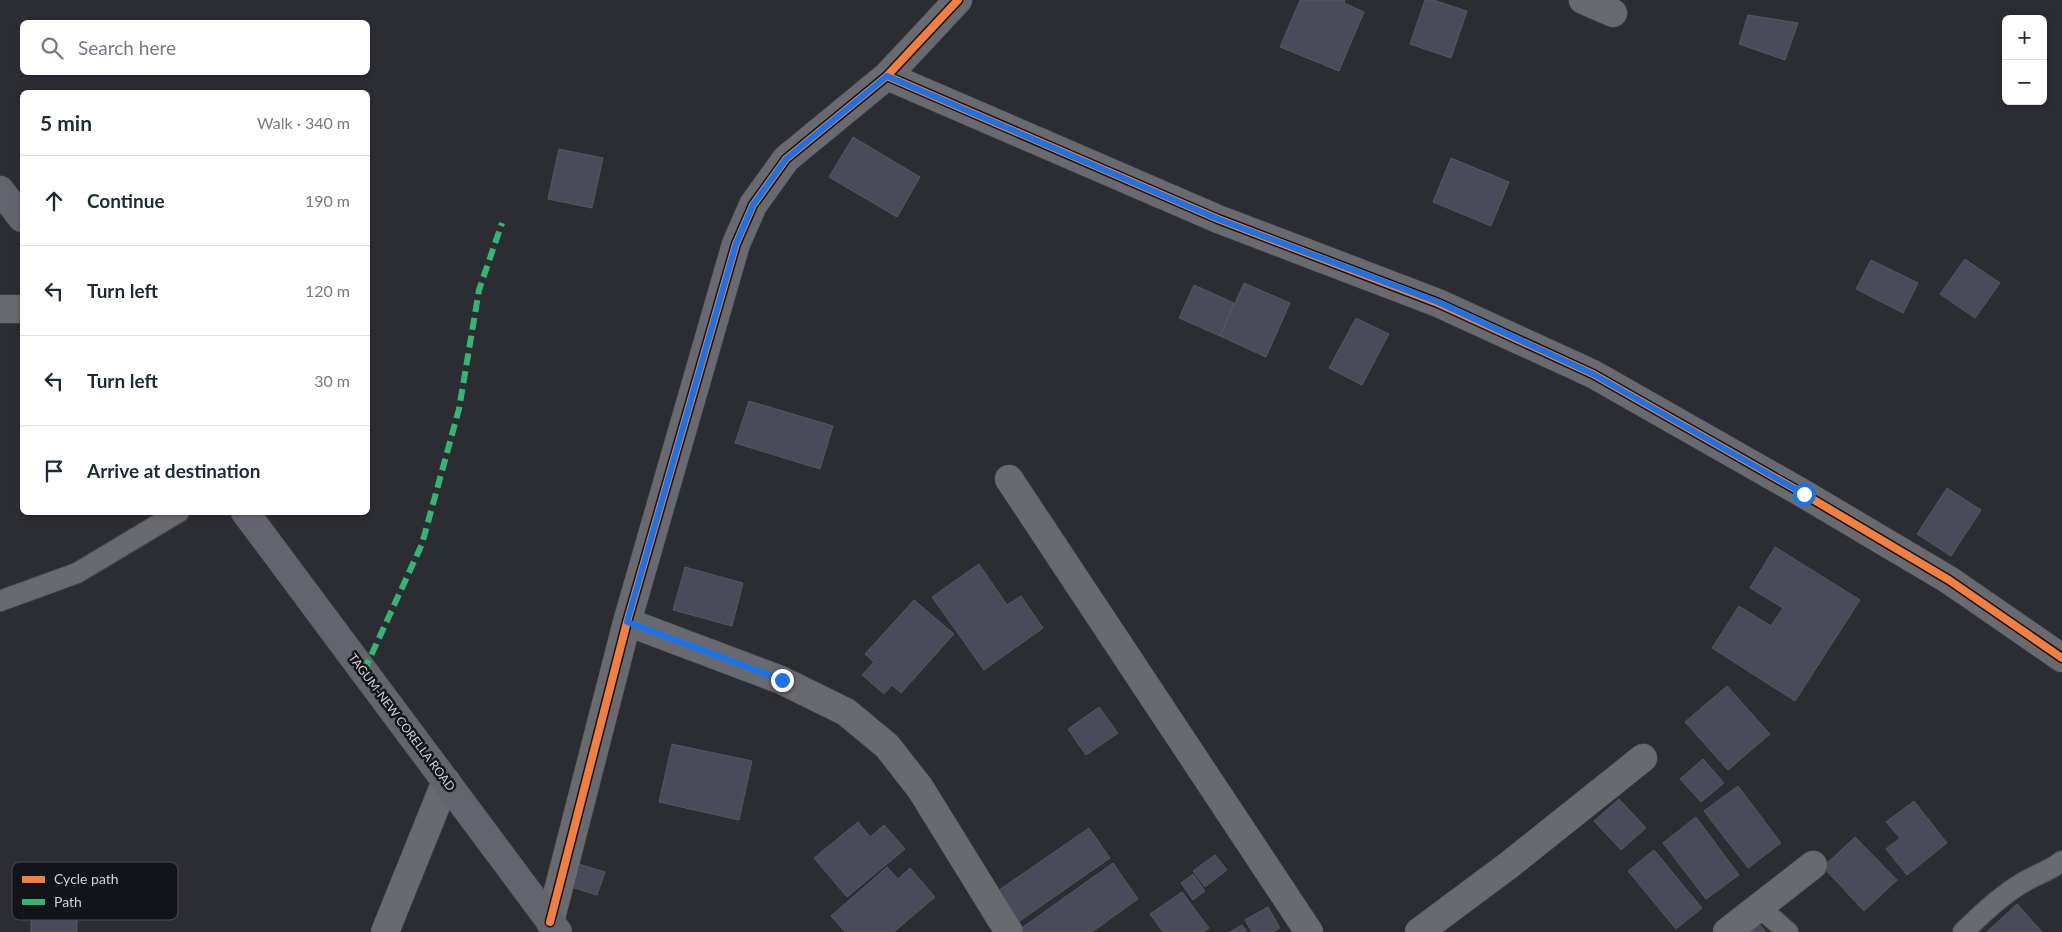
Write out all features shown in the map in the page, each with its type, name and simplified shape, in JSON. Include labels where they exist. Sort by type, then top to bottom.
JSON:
[{"type":"main road","points":[[0,190],[20,215]]},
{"type":"main road","name":"TAGUM-NEW CORELLA ROAD","points":[[247,515],[554,927]]},
{"type":"street","points":[[554,927],[627,622],[736,244],[753,205],[786,159],[887,76],[958,0]]},
{"type":"street","points":[[1583,0],[1613,13]]},
{"type":"street","points":[[887,76],[1218,219],[1438,302],[1593,374],[1804,494],[1949,580],[2062,658]]},
{"type":"street","points":[[0,309],[20,309]]},
{"type":"street","points":[[1009,479],[1309,932]]},
{"type":"street","points":[[627,622],[782,680],[846,712],[887,746],[920,788],[1009,932]]},
{"type":"street","points":[[1418,932],[1509,865],[1643,758]]},
{"type":"street","points":[[385,932],[446,781]]},
{"type":"street","points":[[1727,932],[1813,865]]},
{"type":"lane","points":[[0,602],[78,573],[174,515]]},
{"type":"lane","points":[[1963,932],[2001,896],[2025,881],[2054,868],[2062,861]]},
{"type":"lane","points":[[1759,907],[1788,932]]},
{"type":"building","points":[[1300,0],[1345,0],[1344,3],[1364,12],[1339,71],[1280,47]]},
{"type":"building","points":[[1425,0],[1433,0],[1467,11],[1451,58],[1410,44]]},
{"type":"building","points":[[1748,15],[1798,23],[1785,60],[1739,44]]},
{"type":"building","points":[[853,137],[920,177],[897,217],[829,177]]},
{"type":"building","points":[[559,149],[603,158],[592,208],[548,199]]},
{"type":"building","points":[[1451,158],[1509,182],[1491,226],[1433,202]]},
{"type":"building","points":[[1965,259],[2000,283],[1975,318],[1940,294]]},
{"type":"building","points":[[1871,260],[1918,283],[1903,313],[1856,289]]},
{"type":"building","points":[[1244,283],[1290,303],[1266,357],[1220,336]]},
{"type":"building","points":[[1194,285],[1234,303],[1220,336],[1179,318]]},
{"type":"building","points":[[1356,318],[1389,334],[1362,385],[1329,368]]},
{"type":"building","points":[[749,401],[833,426],[820,469],[735,443]]},
{"type":"building","points":[[1947,488],[1981,510],[1951,556],[1917,534]]},
{"type":"building","points":[[1775,547],[1860,600],[1795,701],[1712,648],[1739,606],[1771,626],[1783,608],[1750,588]]},
{"type":"building","points":[[979,564],[1007,605],[1021,596],[1043,628],[984,670],[932,597]]},
{"type":"building","points":[[685,567],[743,583],[732,626],[673,610]]},
{"type":"building","points":[[914,600],[954,634],[901,693],[892,685],[884,694],[862,675],[874,662],[865,654]]},
{"type":"building","points":[[1727,686],[1770,734],[1728,770],[1685,722]]},
{"type":"building","points":[[1099,707],[1118,733],[1086,755],[1068,729]]},
{"type":"building","points":[[672,744],[752,761],[739,820],[659,802]]},
{"type":"building","points":[[1703,759],[1724,783],[1701,802],[1680,779]]},
{"type":"building","points":[[1738,786],[1781,843],[1748,868],[1704,811]]},
{"type":"building","points":[[1619,799],[1646,828],[1621,850],[1594,821]]},
{"type":"building","points":[[1914,801],[1947,843],[1907,875],[1886,849],[1900,838],[1886,822]]},
{"type":"building","points":[[1696,817],[1739,875],[1706,899],[1663,843]]},
{"type":"building","points":[[858,822],[870,837],[884,825],[905,849],[847,897],[814,858]]},
{"type":"building","points":[[1089,828],[1110,858],[1014,925],[992,895]]},
{"type":"building","points":[[1855,837],[1897,880],[1864,911],[1823,867]]},
{"type":"building","points":[[1654,850],[1702,908],[1676,929],[1628,871]]},
{"type":"building","points":[[1215,855],[1227,870],[1205,887],[1193,871]]},
{"type":"building","points":[[572,862],[605,872],[597,895],[565,885]]},
{"type":"building","points":[[1113,863],[1138,899],[1092,932],[1016,932]]},
{"type":"building","points":[[887,867],[898,879],[910,868],[935,897],[894,932],[845,932],[831,916]]},
{"type":"building","points":[[1193,874],[1205,891],[1193,900],[1181,883]]},
{"type":"building","points":[[1182,892],[1209,928],[1204,932],[1163,932],[1150,914]]},
{"type":"building","points":[[2017,904],[2042,932],[1987,932]]},
{"type":"building","points":[[1268,907],[1280,928],[1273,932],[1252,932],[1245,920]]},
{"type":"building","points":[[31,920],[77,920],[77,932],[31,932]]},
{"type":"building","points":[[1756,920],[1766,932],[1742,932]]},
{"type":"building","points":[[1242,925],[1247,932],[1230,932]]},
{"type":"marked path","points":[[364,671],[422,544],[459,409],[479,290],[502,223]]},
{"type":"cycle path","points":[[550,922],[627,622],[736,244],[753,205],[786,159],[887,76],[958,0]]},
{"type":"cycle path","points":[[887,76],[1218,219],[1438,303],[1593,374],[1804,494],[1949,580],[2062,658]]},
{"type":"route","points":[[782,680],[627,622],[736,244],[753,205],[786,159],[887,76],[1218,219],[1438,302],[1593,374],[1804,494]]}]
